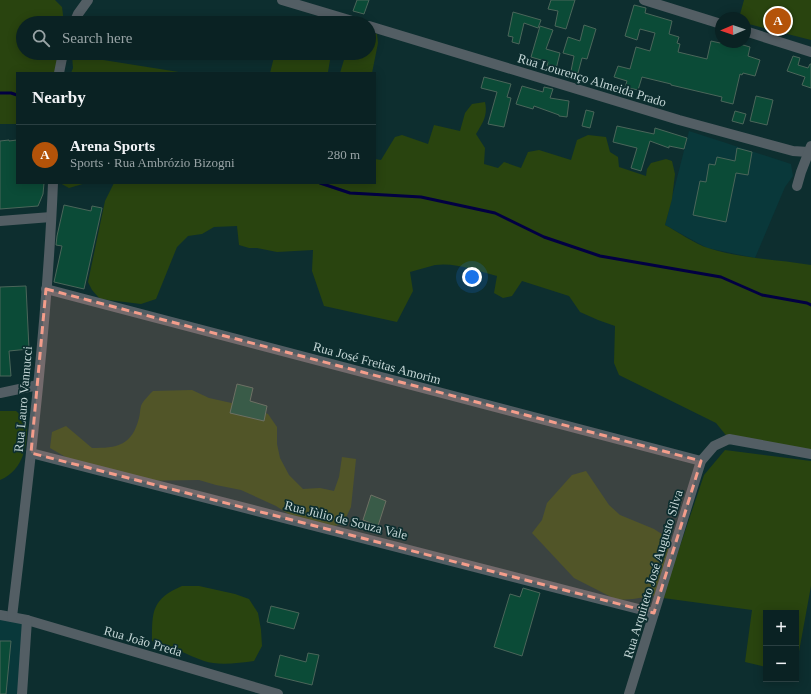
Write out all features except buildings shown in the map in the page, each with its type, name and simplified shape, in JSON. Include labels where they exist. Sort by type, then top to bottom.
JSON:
[{"type":"street","points":[[77,16],[88,0]]},
{"type":"street","points":[[282,0],[336,16]]},
{"type":"street","points":[[644,0],[715,22]]},
{"type":"street","name":"Rua Lourenço Almeida Prado","points":[[376,28],[679,120],[793,151],[810,149]]},
{"type":"street","points":[[751,33],[811,52]]},
{"type":"street","points":[[59,72],[62,60]]},
{"type":"street","points":[[797,186],[810,149]]},
{"type":"street","name":"Rua Lauro Vannucci","points":[[12,617],[38,385],[53,184]]},
{"type":"street","points":[[0,221],[51,217]]},
{"type":"street","name":"Rua José Freitas Amorim","points":[[46,289],[701,461]]},
{"type":"street","points":[[0,393],[38,385]]},
{"type":"street","points":[[701,461],[714,446],[729,439],[811,454]]},
{"type":"street","name":"Rua Jùlio de Souza Vale","points":[[31,453],[654,614]]},
{"type":"street","name":"Rua Arquiteto José Augusto Silva","points":[[629,694],[701,461]]},
{"type":"street","name":"Rua João Preda","points":[[0,615],[27,620],[278,694]]},
{"type":"street","points":[[22,694],[27,620]]},
{"type":"highlighted area","points":[[46,289],[701,461],[654,613],[31,453]]},
{"type":"shaded area","points":[[689,131],[791,164],[793,176],[785,187],[755,258],[707,248],[665,225]]},
{"type":"shaded area","points":[[0,616],[27,620],[22,694],[0,694]]},
{"type":"green space","points":[[0,0],[55,0],[62,7],[63,16],[16,16],[16,60],[57,60],[55,72],[16,72],[16,124],[0,124]]},
{"type":"green space","points":[[744,0],[811,0],[811,40],[751,25],[751,12],[741,12]]},
{"type":"green space","points":[[376,34],[378,43],[376,53]]},
{"type":"green space","points":[[72,60],[103,60],[179,72],[71,72],[73,68]]},
{"type":"green space","points":[[273,60],[330,60],[328,72],[270,72]]},
{"type":"green space","points":[[344,60],[375,60],[372,72],[340,72]]},
{"type":"green space","points":[[485,102],[486,107],[484,119],[476,134],[485,148],[484,164],[498,168],[504,162],[521,168],[528,152],[539,150],[571,160],[577,140],[588,135],[606,137],[610,152],[618,157],[619,167],[646,176],[647,169],[651,163],[666,159],[672,161],[675,174],[672,199],[665,225],[698,244],[721,252],[747,257],[811,265],[811,454],[729,439],[716,423],[619,375],[614,363],[615,326],[580,312],[569,296],[522,281],[512,296],[503,298],[494,293],[497,276],[443,264],[410,272],[413,291],[397,322],[324,306],[312,271],[313,250],[277,252],[239,245],[237,226],[214,227],[202,234],[188,236],[177,247],[156,299],[141,304],[100,299],[92,290],[88,282],[105,201],[114,184],[376,184],[376,159],[381,160],[395,137],[402,135],[428,144],[434,125],[460,131],[465,113],[472,104]]},
{"type":"green space","points":[[62,184],[83,184],[69,188]]},
{"type":"green space","points":[[192,390],[209,398],[254,408],[268,414],[277,427],[277,444],[280,458],[289,475],[303,489],[320,488],[334,491],[339,477],[342,457],[356,459],[351,507],[343,524],[329,527],[310,528],[276,506],[241,490],[199,480],[132,481],[76,463],[50,448],[52,432],[66,426],[92,448],[109,447],[122,444],[128,440],[132,434],[139,418],[141,406],[153,391]]},
{"type":"green space","points":[[0,411],[16,411],[27,421],[27,439],[23,455],[19,463],[8,476],[0,480]]},
{"type":"green space","points":[[725,450],[811,461],[811,586],[799,652],[799,610],[763,610],[763,666],[745,662],[752,610],[663,598],[664,594],[617,600],[574,578],[532,533],[542,520],[547,503],[572,475],[586,471],[609,505],[620,515],[654,529],[671,540],[677,555],[704,475]]},
{"type":"green space","points":[[182,586],[199,586],[235,594],[249,599],[258,613],[261,630],[262,646],[254,661],[229,664],[210,663],[152,641],[152,622],[159,601],[172,591]]},
{"type":"waterway","points":[[0,93],[16,95]]},
{"type":"waterway","points":[[323,184],[350,193],[421,197],[495,213],[544,237],[600,256],[721,277],[762,295],[811,305]]},
{"type":"place","name":"Arena Sports","points":[[778,21]]}]
